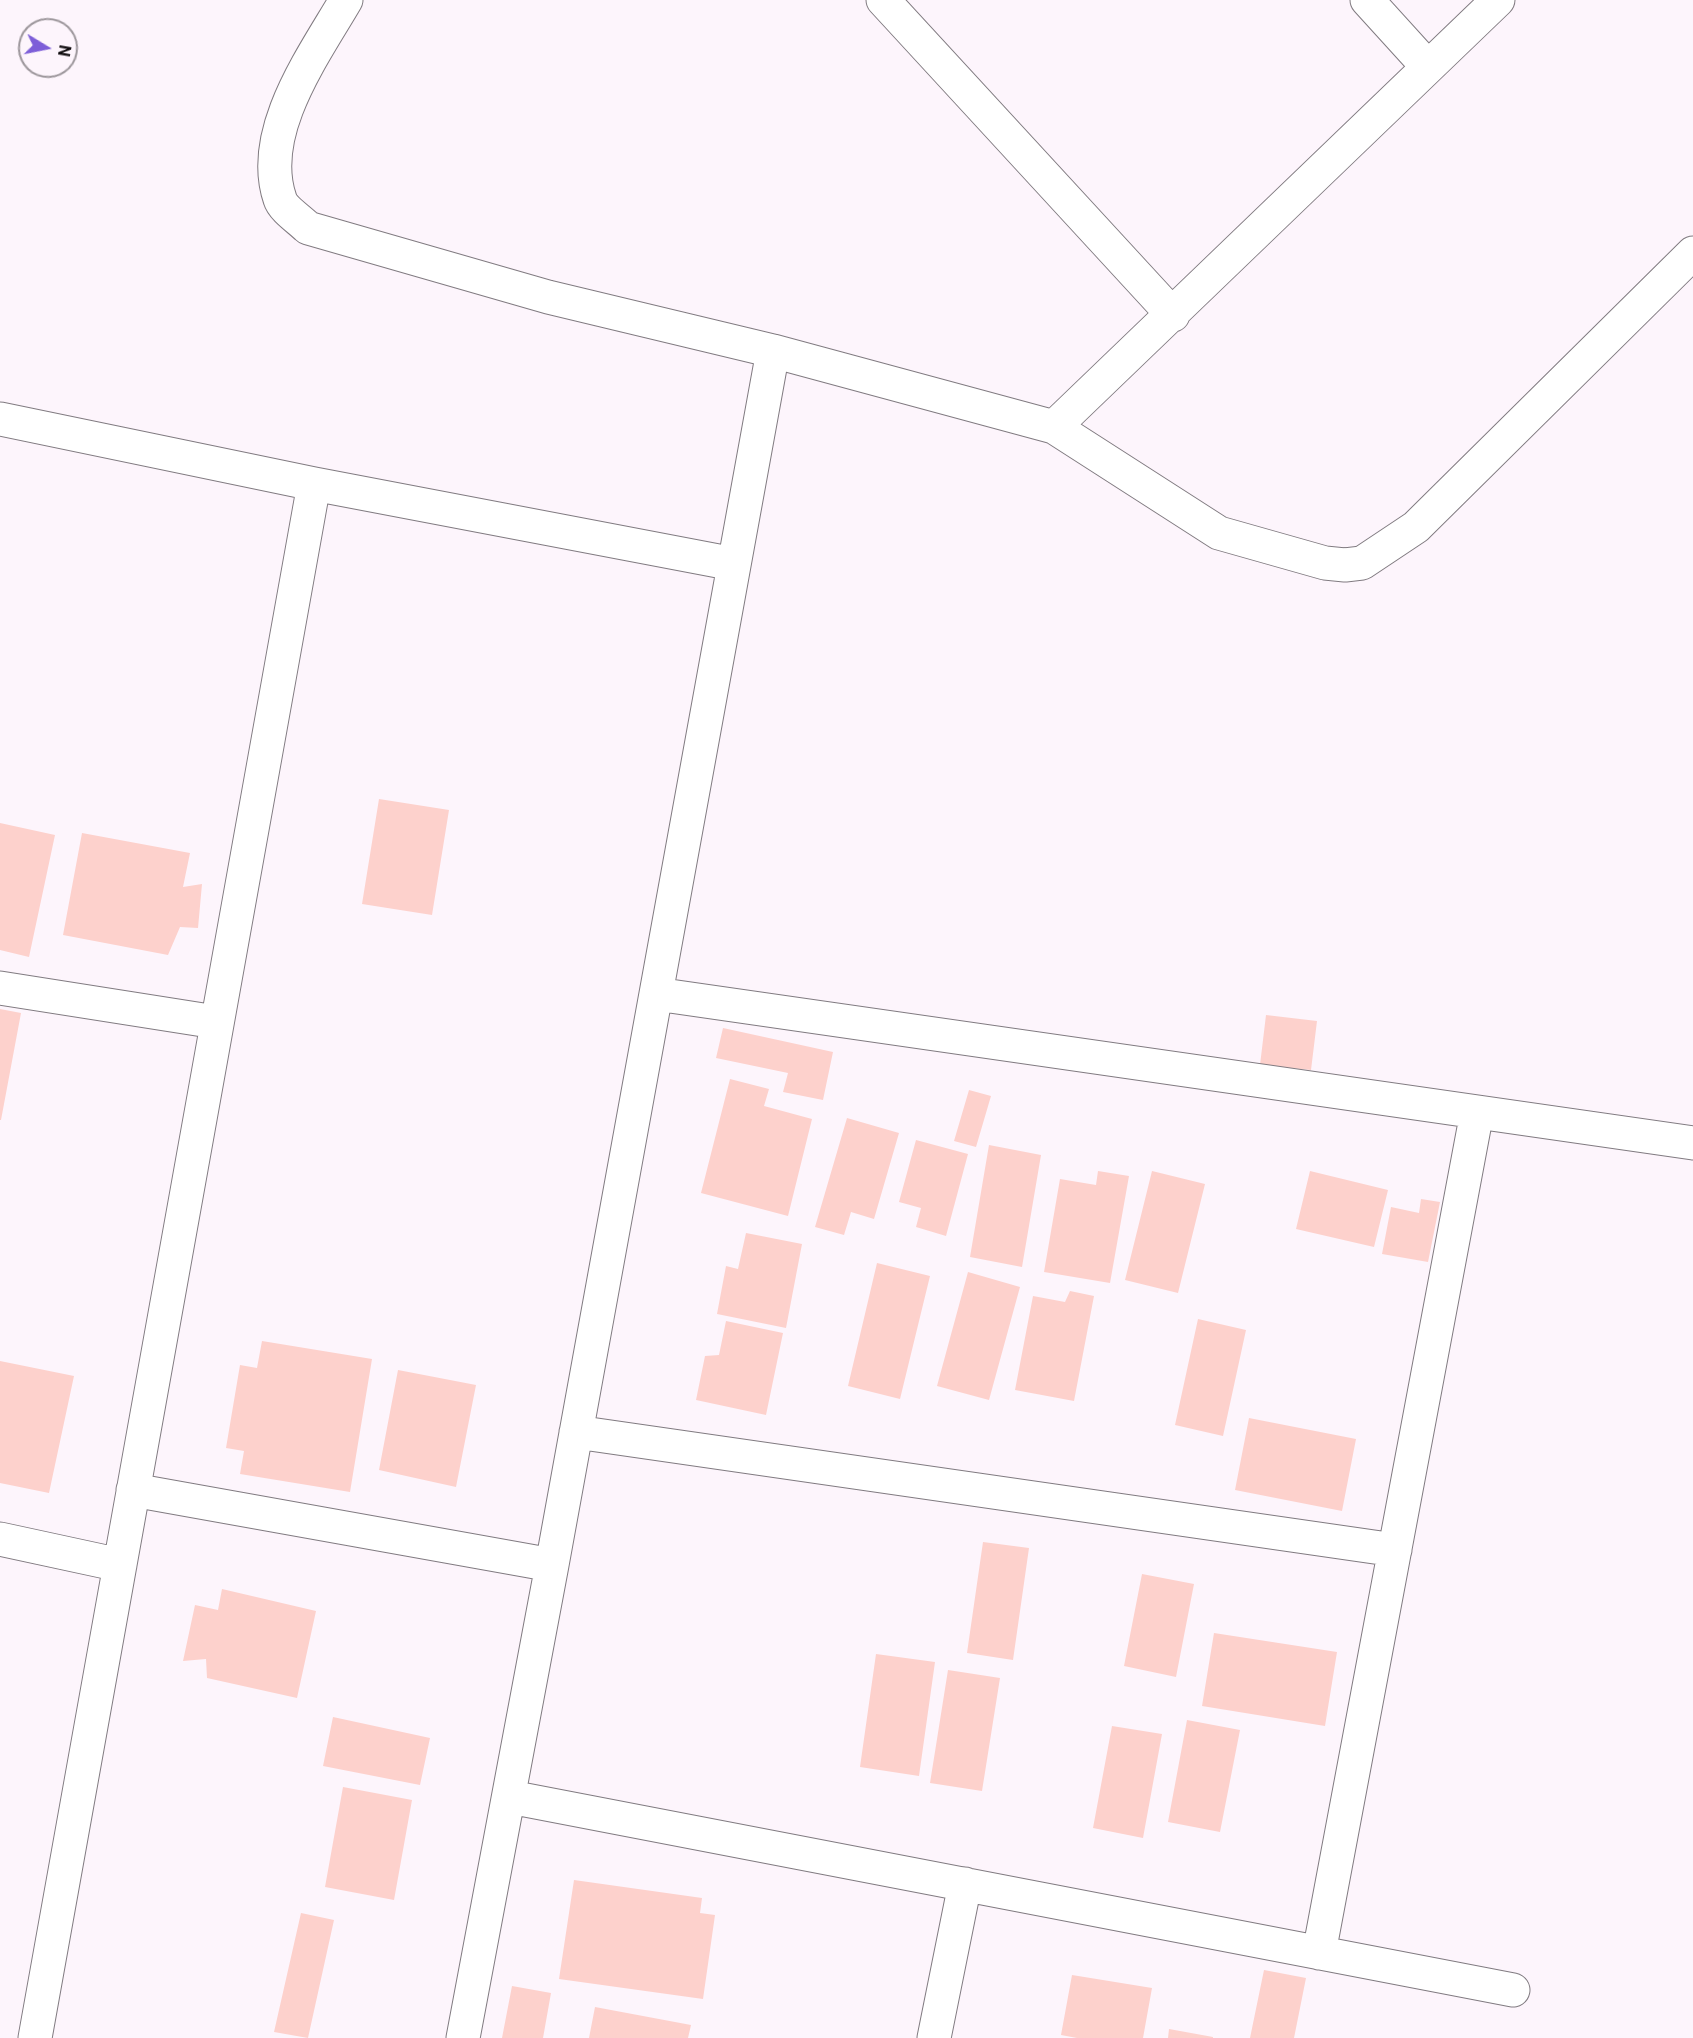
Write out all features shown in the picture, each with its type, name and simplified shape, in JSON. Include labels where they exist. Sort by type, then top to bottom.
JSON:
[{"type":"street","points":[[346,0],[292,94],[278,139],[275,171],[280,201],[308,228],[548,297],[773,351],[1054,427],[1219,533],[1325,563],[1345,565],[1362,563],[1416,527],[1693,253]]},
{"type":"street","points":[[883,0],[1173,315]]},
{"type":"street","points":[[1367,0],[1427,66]]},
{"type":"street","points":[[1054,427],[1498,0]]},
{"type":"street","points":[[463,2038],[510,1797],[773,351]]},
{"type":"street","points":[[0,419],[314,484],[734,564]]},
{"type":"street","points":[[35,2038],[314,484]]},
{"type":"street","points":[[0,988],[216,1022]]},
{"type":"street","points":[[656,994],[1693,1143]]},
{"type":"street","points":[[1319,1953],[1477,1112]]},
{"type":"street","points":[[576,1432],[1395,1550]]},
{"type":"street","points":[[133,1490],[552,1565]]},
{"type":"street","points":[[0,1539],[120,1565]]},
{"type":"street","points":[[510,1797],[1513,1990]]},
{"type":"street","points":[[934,2038],[965,1884]]},
{"type":"building","points":[[379,799],[449,810],[432,915],[362,904]]},
{"type":"building","points":[[0,823],[55,835],[29,957],[0,950]]},
{"type":"building","points":[[82,833],[190,853],[183,887],[202,884],[198,928],[180,927],[168,955],[63,935]]},
{"type":"building","points":[[0,1009],[21,1013],[1,1120],[0,1120]]},
{"type":"building","points":[[1266,1015],[1317,1021],[1311,1070],[1260,1065]]},
{"type":"building","points":[[723,1028],[833,1052],[823,1100],[783,1092],[788,1073],[716,1058]]},
{"type":"building","points":[[730,1079],[769,1089],[764,1106],[812,1119],[788,1216],[701,1193]]},
{"type":"building","points":[[969,1090],[991,1096],[976,1147],[954,1141]]},
{"type":"building","points":[[847,1118],[899,1133],[874,1219],[851,1212],[844,1235],[815,1227]]},
{"type":"building","points":[[916,1140],[968,1154],[946,1236],[916,1227],[921,1208],[899,1202]]},
{"type":"building","points":[[989,1145],[1041,1155],[1022,1267],[970,1257]]},
{"type":"building","points":[[1098,1171],[1129,1176],[1110,1283],[1044,1272],[1060,1179],[1096,1185]]},
{"type":"building","points":[[1152,1171],[1205,1184],[1178,1293],[1125,1280]]},
{"type":"building","points":[[1310,1171],[1388,1190],[1374,1247],[1296,1229]]},
{"type":"building","points":[[1421,1199],[1440,1202],[1428,1262],[1382,1254],[1391,1207],[1419,1213]]},
{"type":"building","points":[[746,1233],[802,1244],[786,1328],[717,1314],[726,1266],[738,1269]]},
{"type":"building","points":[[877,1263],[930,1276],[900,1399],[848,1386]]},
{"type":"building","points":[[968,1272],[1020,1287],[989,1400],[937,1386]]},
{"type":"building","points":[[1070,1291],[1094,1296],[1074,1401],[1015,1390],[1033,1296],[1065,1302]]},
{"type":"building","points":[[1198,1319],[1246,1330],[1223,1436],[1175,1425]]},
{"type":"building","points":[[726,1321],[783,1333],[766,1415],[696,1400],[705,1356],[719,1355]]},
{"type":"building","points":[[262,1341],[372,1359],[350,1492],[240,1474],[244,1451],[226,1448],[240,1365],[257,1368]]},
{"type":"building","points":[[0,1361],[74,1376],[49,1493],[0,1483]]},
{"type":"building","points":[[398,1370],[476,1385],[456,1487],[379,1470]]},
{"type":"building","points":[[1249,1418],[1356,1439],[1342,1511],[1235,1490]]},
{"type":"building","points":[[983,1542],[1029,1548],[1013,1660],[967,1653]]},
{"type":"building","points":[[1142,1574],[1194,1584],[1176,1677],[1124,1666]]},
{"type":"building","points":[[222,1589],[316,1611],[297,1698],[207,1678],[206,1659],[183,1661],[195,1605],[218,1610]]},
{"type":"building","points":[[1214,1633],[1337,1652],[1325,1726],[1202,1706]]},
{"type":"building","points":[[876,1654],[935,1662],[919,1776],[860,1767]]},
{"type":"building","points":[[948,1670],[1000,1678],[982,1791],[930,1783]]},
{"type":"building","points":[[333,1717],[430,1738],[420,1785],[323,1766]]},
{"type":"building","points":[[1187,1720],[1240,1730],[1220,1832],[1168,1822]]},
{"type":"building","points":[[1112,1726],[1162,1734],[1143,1838],[1093,1828]]},
{"type":"building","points":[[343,1787],[412,1800],[394,1900],[325,1887]]},
{"type":"building","points":[[574,1880],[702,1898],[700,1913],[715,1915],[703,1999],[559,1979]]},
{"type":"building","points":[[301,1913],[334,1920],[308,2038],[274,2032]]},
{"type":"building","points":[[1264,1970],[1306,1978],[1294,2038],[1250,2038]]},
{"type":"building","points":[[1072,1975],[1152,1988],[1143,2038],[1077,2038],[1061,2035]]},
{"type":"building","points":[[512,1986],[551,1993],[543,2038],[502,2038]]},
{"type":"building","points":[[595,2007],[691,2025],[688,2038],[589,2038]]},
{"type":"building","points":[[1169,2029],[1213,2037],[1213,2038],[1168,2038]]}]
